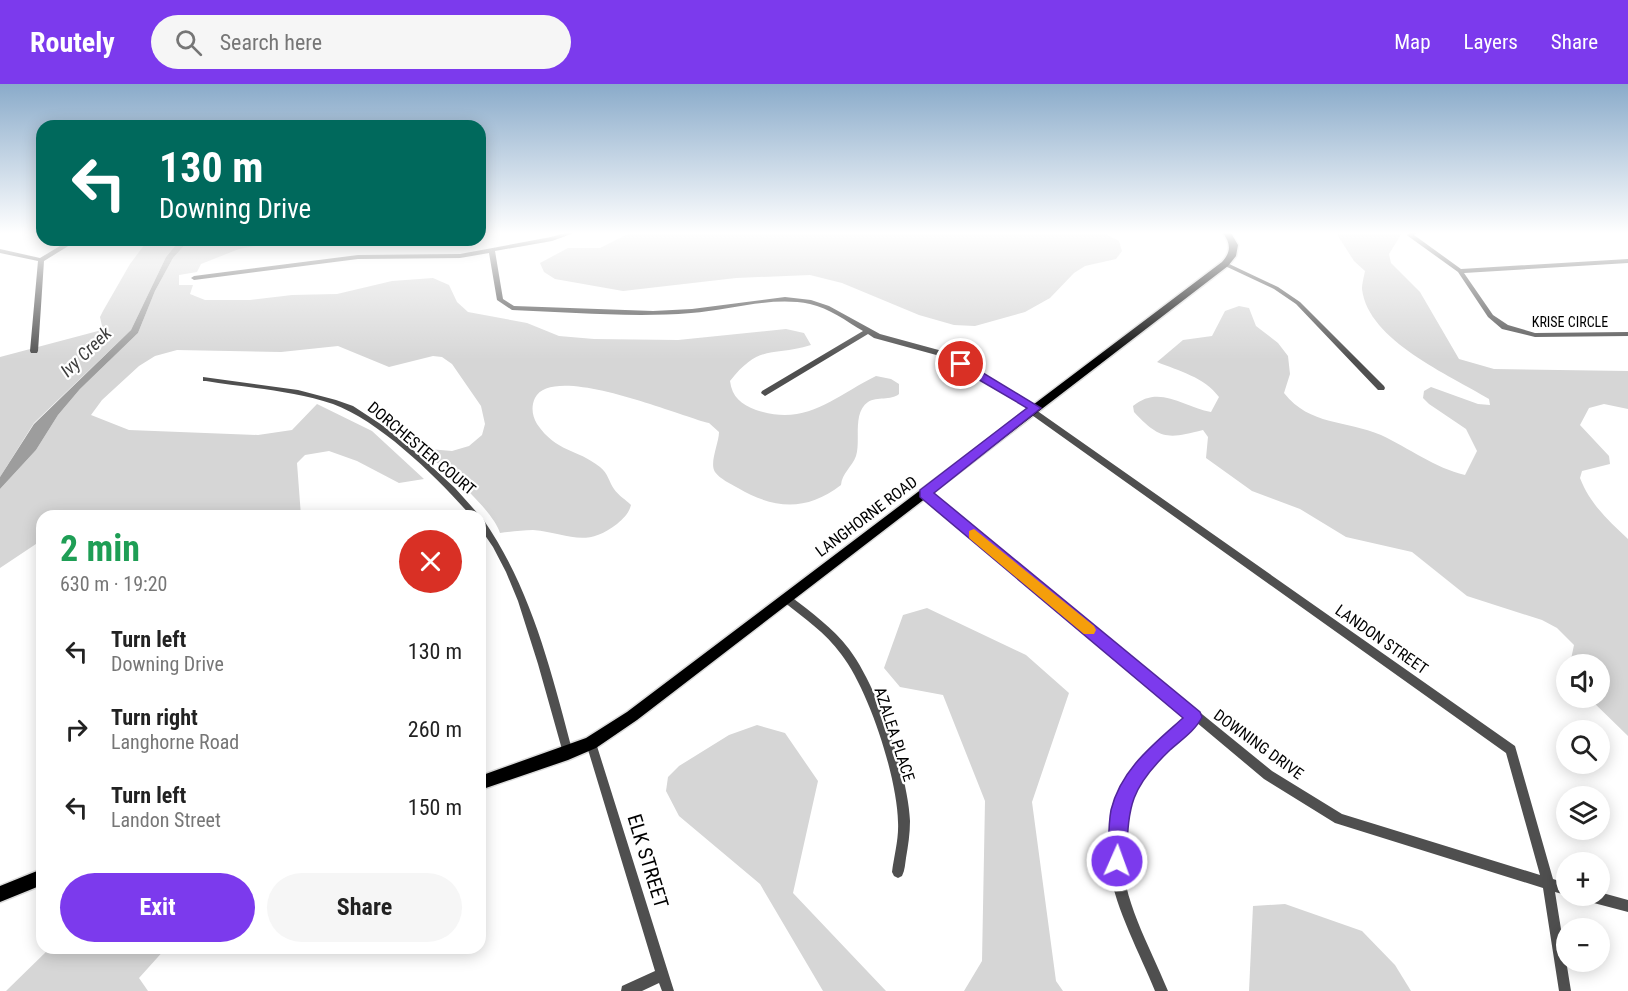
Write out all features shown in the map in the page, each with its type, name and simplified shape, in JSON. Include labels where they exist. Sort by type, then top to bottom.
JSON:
[{"type":"main road","name":"LANGHORNE ROAD","points":[[486,781],[591,743],[632,716],[1210,275]]},
{"type":"main road","points":[[0,894],[36,879]]},
{"type":"street","points":[[34,351],[40,275]]},
{"type":"street","points":[[194,278],[215,275]]},
{"type":"street","name":"LANDON STREET","points":[[496,275],[500,300],[512,308],[672,312],[793,299],[820,304],[868,332],[943,354],[1034,409],[1506,745],[1514,754],[1548,883],[1565,991]]},
{"type":"street","points":[[1249,275],[1276,288],[1298,303],[1381,388]]},
{"type":"street","name":"KRISE CIRCLE","points":[[1463,275],[1490,316],[1515,331],[1535,335],[1628,334]]},
{"type":"street","points":[[765,393],[868,332]]},
{"type":"street","name":"DORCHESTER COURT","points":[[206,379],[325,399],[352,409],[374,423],[439,479],[470,510]]},
{"type":"street","name":"DOWNING DRIVE","points":[[925,493],[1194,717],[1268,775],[1339,819],[1556,886]]},
{"type":"street","points":[[486,528],[496,541],[521,600],[539,650],[568,753]]},
{"type":"street","name":"AZALEA PLACE","points":[[787,599],[826,630],[851,658],[873,704],[896,778],[904,821],[898,872]]},
{"type":"street","points":[[1162,991],[1119,886],[1117,850],[1120,810],[1129,787],[1143,765],[1194,717]]},
{"type":"street","name":"ELK STREET","points":[[591,743],[668,991]]},
{"type":"street","points":[[1610,901],[1628,906]]},
{"type":"street","points":[[627,991],[662,975]]},
{"type":"shaded area","points":[[123,275],[157,275],[131,330],[34,423],[0,477],[0,357],[98,331],[102,326],[100,317]]},
{"type":"shaded area","points":[[157,275],[164,275],[138,333],[80,389],[58,415],[36,450],[0,489],[0,477],[34,424],[131,330]]},
{"type":"shaded area","points":[[164,275],[179,275],[179,285],[193,285],[190,294],[205,300],[250,300],[292,295],[337,294],[392,281],[433,278],[449,285],[457,302],[468,312],[527,323],[559,336],[594,339],[678,340],[786,329],[804,333],[811,345],[759,356],[740,369],[730,381],[738,399],[756,410],[790,415],[805,412],[833,400],[876,376],[891,379],[899,384],[899,394],[872,400],[863,407],[858,420],[856,456],[843,477],[841,485],[815,500],[790,504],[764,500],[751,495],[717,475],[713,464],[719,432],[709,423],[618,394],[566,386],[546,388],[534,401],[533,411],[537,424],[559,445],[603,469],[612,486],[631,505],[626,515],[606,532],[586,538],[576,538],[533,530],[500,533],[496,524],[478,501],[455,478],[423,452],[429,449],[452,451],[469,446],[482,435],[485,424],[481,406],[452,364],[442,357],[433,356],[389,367],[338,346],[281,352],[177,350],[155,356],[139,366],[102,400],[91,415],[129,430],[258,435],[292,430],[317,404],[372,431],[424,479],[399,483],[357,461],[329,451],[305,455],[297,463],[301,510],[36,510],[36,544],[0,568],[0,489],[36,450],[58,415],[80,389],[138,333]]},
{"type":"shaded area","points":[[549,275],[802,275],[736,278],[623,291],[555,279]]},
{"type":"shaded area","points":[[811,275],[1072,275],[1050,298],[1025,312],[975,326],[954,325],[919,315],[842,283]]},
{"type":"shaded area","points":[[1364,275],[1403,275],[1420,292],[1459,359],[1494,369],[1628,371],[1628,409],[1604,404],[1589,408],[1580,425],[1609,456],[1610,464],[1582,471],[1580,478],[1594,504],[1628,539],[1628,736],[1599,708],[1610,708],[1610,654],[1572,654],[1574,645],[1557,628],[1542,620],[1467,596],[1412,552],[1346,537],[1300,509],[1252,491],[1206,458],[1208,437],[1203,430],[1181,435],[1165,435],[1151,428],[1134,412],[1133,406],[1143,400],[1162,397],[1211,412],[1219,397],[1213,390],[1191,375],[1157,362],[1183,340],[1212,336],[1225,311],[1239,306],[1249,308],[1256,326],[1278,343],[1288,356],[1290,374],[1284,393],[1294,404],[1317,417],[1381,435],[1433,463],[1465,475],[1477,451],[1466,429],[1429,404],[1423,398],[1424,391],[1431,387],[1478,404],[1490,405],[1489,399],[1413,354],[1379,325],[1368,308],[1362,289]]},
{"type":"shaded area","points":[[927,608],[1026,655],[1069,693],[1032,802],[1056,981],[1063,991],[964,991],[982,961],[985,801],[943,695],[900,687],[884,668],[903,615]]},
{"type":"shaded area","points":[[757,725],[785,733],[818,781],[793,893],[886,991],[823,991],[760,884],[679,816],[666,791],[668,777],[679,766],[729,735]]},
{"type":"shaded area","points":[[1285,904],[1362,931],[1395,965],[1411,991],[1249,991],[1253,906]]},
{"type":"shaded area","points":[[44,954],[161,954],[139,978],[148,991],[6,991]]},
{"type":"slow traffic","points":[[974,534],[1089,630]]},
{"type":"route","points":[[961,364],[1035,408],[925,493],[1194,717],[1143,765],[1129,787],[1120,810],[1117,861]]},
{"type":"water label","name":"Ivy Creek","points":[[86,352]]}]
